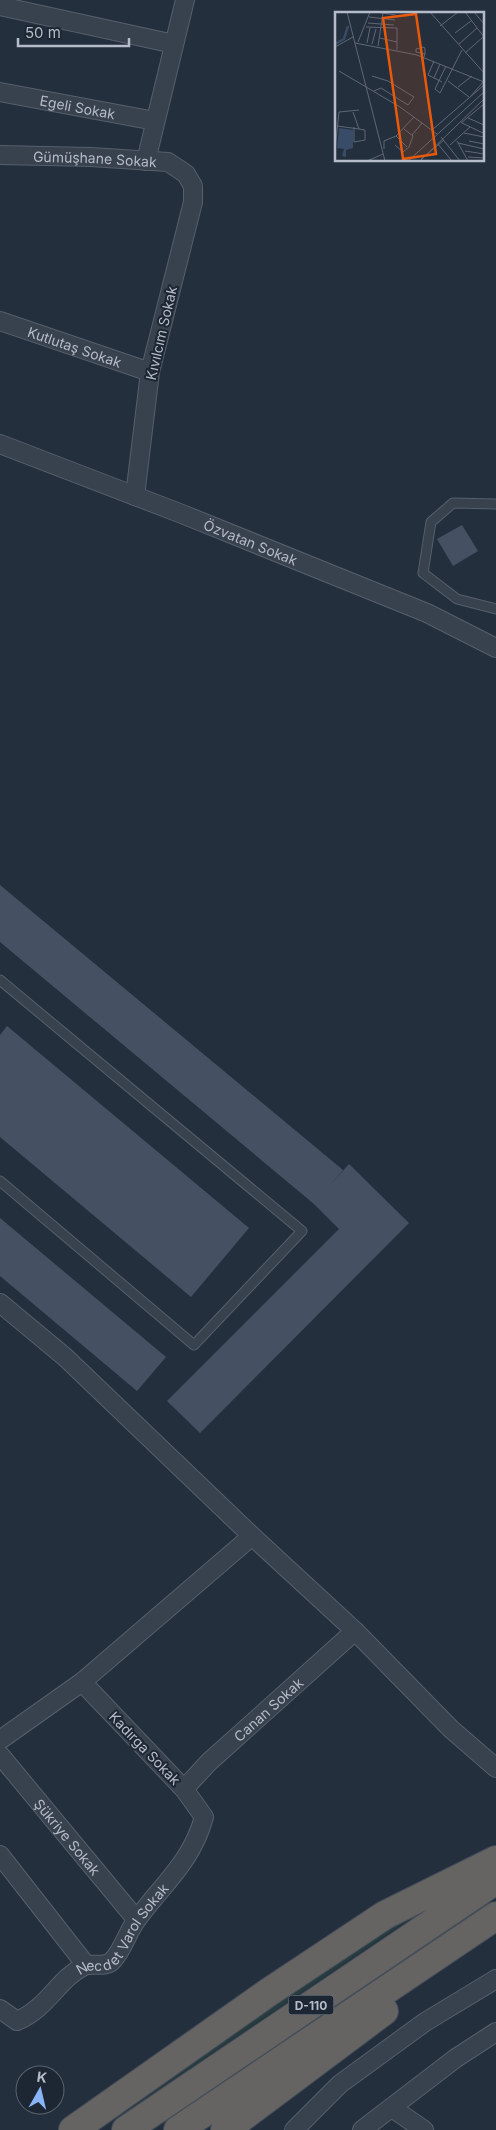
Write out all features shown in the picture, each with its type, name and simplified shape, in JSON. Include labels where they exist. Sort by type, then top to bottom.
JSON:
[{"type":"highway","points":[[73,2130],[269,1992],[384,1915],[496,1860]]},
{"type":"highway","name":"D-110","points":[[126,2130],[496,1880]]},
{"type":"highway","name":"D-110","points":[[178,2130],[496,1916]]},
{"type":"highway","points":[[225,2130],[367,2025],[496,1926]]},
{"type":"street","points":[[146,161],[185,0]]},
{"type":"street","points":[[0,6],[174,44]]},
{"type":"street","name":"Egeli Sokak","points":[[0,92],[155,120]]},
{"type":"street","name":"Gümüşhane Sokak","points":[[0,155],[168,162],[186,174]]},
{"type":"street","name":"Kıvılcım Sokak","points":[[135,496],[150,372],[193,202],[193,186],[186,174]]},
{"type":"street","name":"Kutlutaş Sokak","points":[[0,321],[150,372]]},
{"type":"street","name":"Özvatan Sokak","points":[[0,444],[427,613],[496,648]]},
{"type":"street","points":[[0,1303],[66,1357],[252,1536],[356,1631],[451,1729],[494,1764]]},
{"type":"street","points":[[0,1740],[82,1682],[252,1536]]},
{"type":"street","name":"Canan Sokak","points":[[184,1789],[209,1762],[356,1631]]},
{"type":"street","name":"Kadırga Sokak","points":[[82,1682],[184,1789],[204,1817]]},
{"type":"street","name":"Şükriye Sokak","points":[[0,1755],[136,1919]]},
{"type":"street","name":"Necdet Varol Sokak","points":[[0,2009],[17,2021],[28,2016],[46,2003],[71,1975],[86,1965],[100,1966],[112,1961],[136,1919],[185,1860],[198,1839],[204,1817]]},
{"type":"street","points":[[0,1855],[86,1965]]},
{"type":"street","points":[[294,2130],[340,2084],[425,2022],[496,1979]]},
{"type":"street","points":[[362,2130],[456,2058],[496,2032]]},
{"type":"street","points":[[392,2108],[424,2130]]},
{"type":"lane","points":[[496,504],[453,503],[431,522],[422,573],[457,599],[496,609]]},
{"type":"lane","points":[[0,980],[302,1231],[194,1345],[0,1181]]},
{"type":"green space","points":[[434,1900],[433,1903],[99,2130],[83,2130]]},
{"type":"building","points":[[462,525],[478,551],[453,566],[437,539]]},
{"type":"building","points":[[0,885],[343,1170],[329,1186],[349,1164],[409,1223],[200,1433],[167,1401],[339,1229],[314,1204],[0,942]]},
{"type":"building","points":[[7,1026],[249,1228],[191,1297],[0,1137],[0,1035]]},
{"type":"building","points":[[0,1218],[166,1357],[137,1391],[0,1276]]}]
